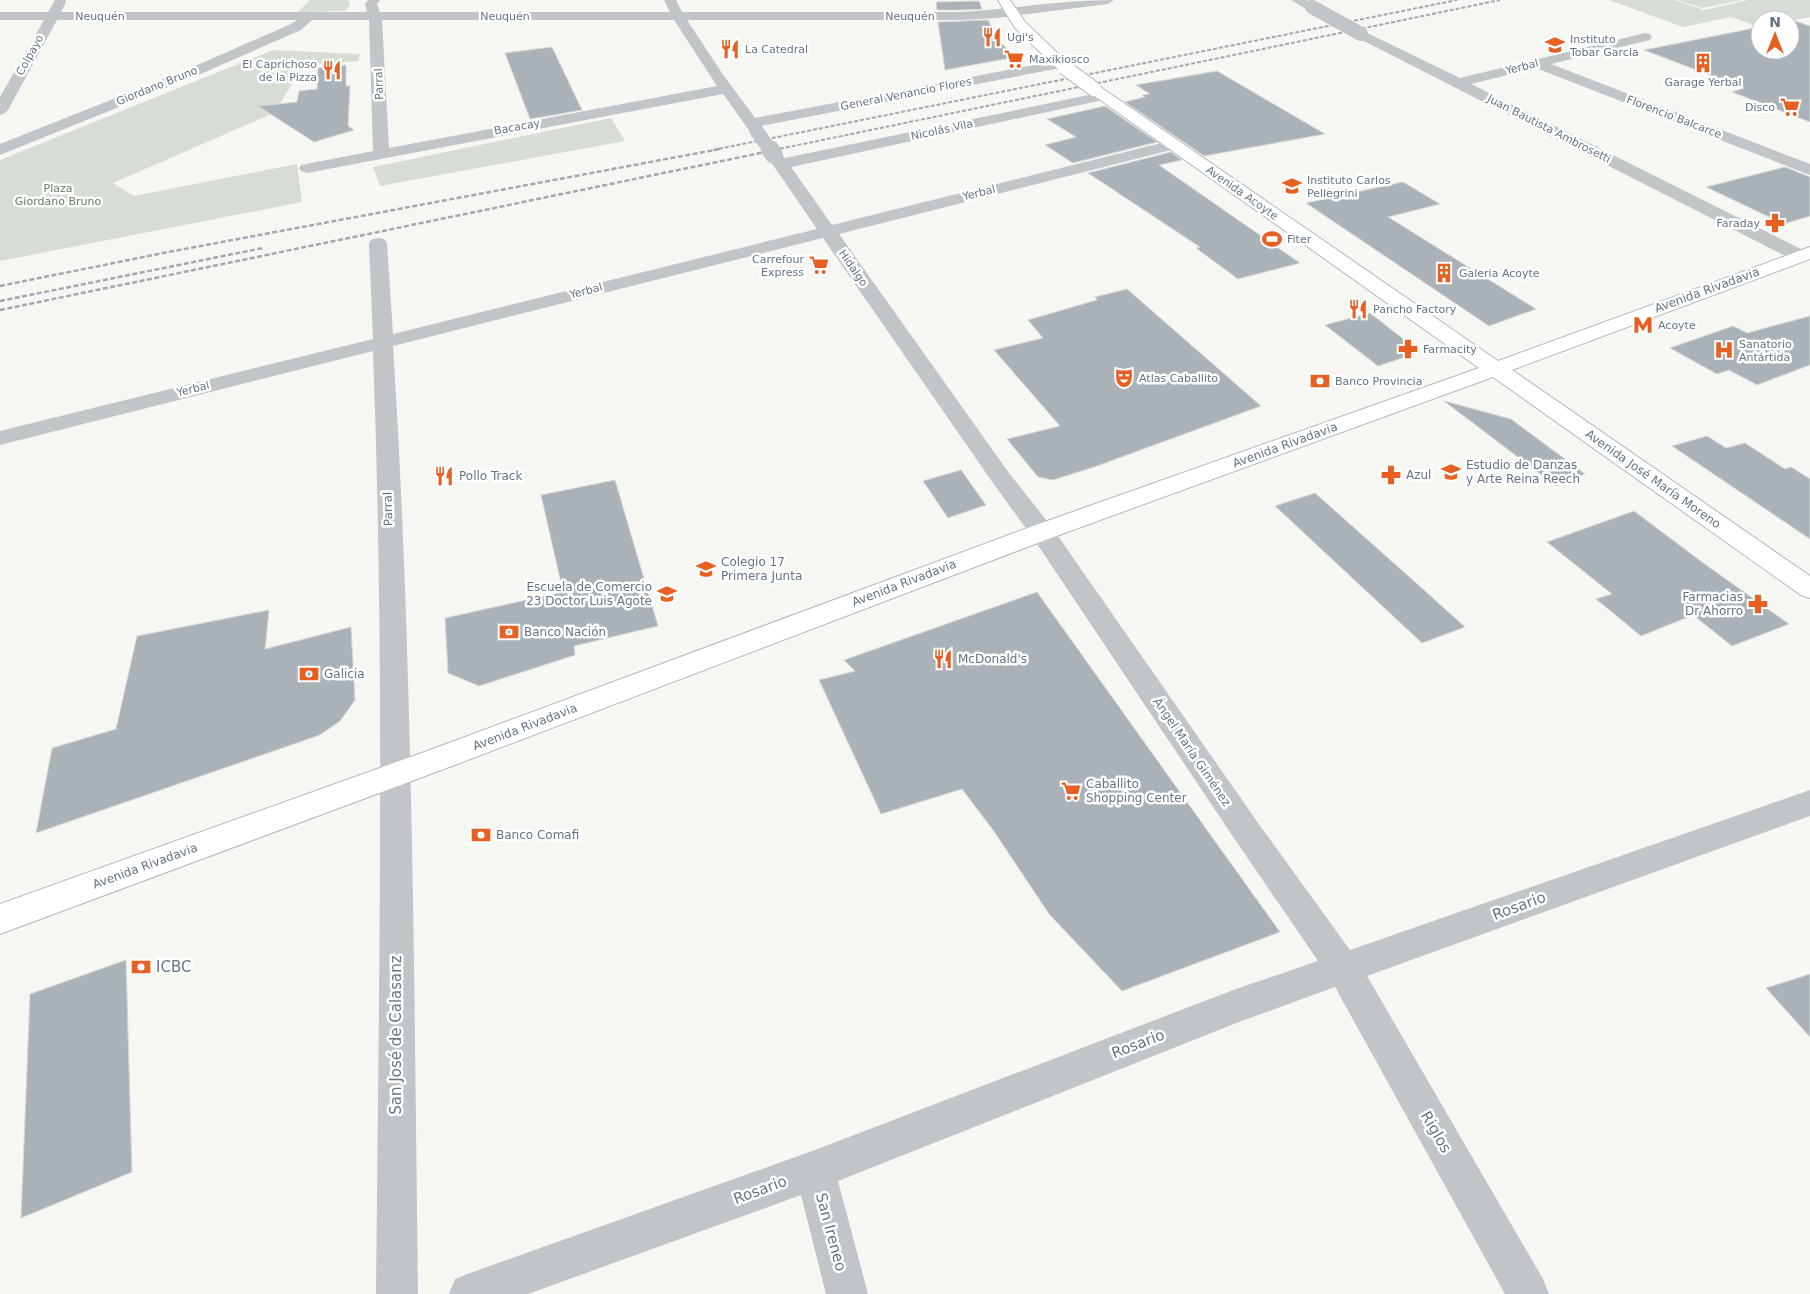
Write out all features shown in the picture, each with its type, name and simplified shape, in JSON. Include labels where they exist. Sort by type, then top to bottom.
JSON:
[{"type":"main road","name":"Avenida Acoyte","points":[[1007,6],[1020,25],[1062,65],[1098,92],[1496,369]]},
{"type":"main road","name":"Avenida Rivadavia","points":[[0,918],[394,775],[1042,532],[1496,369],[1805,255]]},
{"type":"main road","name":"Avenida José María Moreno","points":[[1496,369],[1810,589]]},
{"type":"street","name":"Colpayo","points":[[2,104],[61,0]]},
{"type":"street","points":[[357,0],[374,6]]},
{"type":"street","name":"Hidalgo","points":[[670,0],[682,25],[726,89],[1001,478],[1042,532]]},
{"type":"street","name":"Neuquén","points":[[0,16],[310,15],[374,6],[678,15],[961,16],[1007,6],[1108,0]]},
{"type":"street","name":"Juan Bautista Ambrosetti","points":[[1297,0],[1458,83],[1805,255]]},
{"type":"street","name":"Parral","points":[[374,6],[381,152]]},
{"type":"street","name":"Giordano Bruno","points":[[0,150],[191,73],[296,27],[310,15]]},
{"type":"street","name":"Yerbal","points":[[1458,83],[1645,37]]},
{"type":"street","name":"Florencio Balcarce","points":[[1538,64],[1810,170]]},
{"type":"street","name":"General Venancio Flores","points":[[754,127],[1062,65]]},
{"type":"street","name":"Bacacay","points":[[307,168],[381,152],[726,89]]},
{"type":"street","name":"Nicolás Vila","points":[[778,160],[1098,92]]},
{"type":"street","name":"Yerbal","points":[[0,438],[1173,145]]},
{"type":"street","name":"Parral","points":[[378,243],[383,341],[394,775]]},
{"type":"street","name":"Ángel María Giménez","points":[[1042,532],[1247,832],[1344,969]]},
{"type":"street","name":"San José de Calasanz","points":[[394,775],[397,1294]]},
{"type":"street","name":"Rosario","points":[[470,1294],[815,1170],[1236,1006],[1810,803]]},
{"type":"street","name":"Riglos","points":[[1344,969],[1528,1294]]},
{"type":"street","name":"San Ireneo","points":[[815,1170],[847,1294]]},
{"type":"green space","points":[[310,0],[348,0],[350,5],[346,10],[341,11],[298,12]]},
{"type":"green space","points":[[1609,0],[1674,0],[1704,10],[1748,0],[1810,0],[1810,17],[1800,19],[1800,10],[1750,10],[1750,24],[1731,17],[1683,27]]},
{"type":"green space","points":[[1677,0],[1742,0],[1702,8]]},
{"type":"green space","name":"Plaza Giordano Bruno","points":[[273,50],[360,54],[358,61],[304,65],[274,113],[113,183],[134,196],[297,164],[302,202],[0,261],[0,160]]},
{"type":"green space","points":[[611,118],[625,141],[380,186],[373,167]]},
{"type":"building","points":[[979,1],[982,9],[961,10],[937,10],[936,2]]},
{"type":"building","points":[[988,20],[998,40],[1016,57],[945,70],[938,22]]},
{"type":"building","points":[[1800,23],[1810,26],[1810,122],[1732,92],[1744,88],[1644,50],[1750,29],[1750,60],[1800,60]]},
{"type":"building","points":[[552,47],[582,110],[530,119],[505,53]]},
{"type":"building","points":[[346,65],[346,86],[350,86],[348,126],[354,130],[314,142],[258,106],[297,102],[299,91],[317,89],[318,68]]},
{"type":"building","points":[[1217,71],[1325,134],[1204,156],[1125,102],[1150,94],[1136,85]]},
{"type":"building","points":[[1105,106],[1157,142],[1073,163],[1045,145],[1076,137],[1047,119]]},
{"type":"building","points":[[1171,152],[1182,160],[1159,165],[1300,263],[1238,279],[1196,248],[1200,247],[1088,173]]},
{"type":"building","points":[[1785,167],[1810,177],[1810,216],[1784,224],[1706,187]]},
{"type":"building","name":"Galeria Acoyte","points":[[1403,182],[1440,204],[1388,217],[1536,309],[1489,326],[1306,203]]},
{"type":"building","name":"Atlas Caballito","points":[[1127,289],[1261,406],[1094,467],[1053,480],[1038,477],[1007,439],[1060,426],[994,350],[1043,338],[1028,320],[1097,300],[1095,297]]},
{"type":"building","points":[[1370,313],[1420,352],[1378,366],[1325,325]]},
{"type":"building","points":[[1810,316],[1810,365],[1757,385],[1729,370],[1717,374],[1670,348],[1733,326],[1747,333]]},
{"type":"building","points":[[1444,401],[1511,419],[1585,474],[1556,486]]},
{"type":"building","points":[[1707,436],[1726,448],[1745,443],[1785,469],[1791,467],[1810,479],[1810,539],[1672,446]]},
{"type":"building","points":[[961,470],[986,505],[948,518],[923,481]]},
{"type":"building","points":[[615,480],[658,626],[574,646],[575,655],[479,686],[448,673],[445,618],[563,592],[541,495]]},
{"type":"building","points":[[1315,493],[1465,627],[1422,643],[1275,506]]},
{"type":"building","points":[[1634,511],[1789,624],[1732,646],[1693,615],[1641,636],[1596,599],[1612,594],[1547,542]]},
{"type":"building","name":"Caballito Shopping Center","points":[[1037,592],[1280,932],[1122,991],[1049,914],[993,830],[962,789],[881,814],[819,680],[855,671],[844,660]]},
{"type":"building","points":[[269,610],[265,649],[351,627],[355,700],[340,721],[320,735],[36,833],[52,748],[116,729],[137,636]]},
{"type":"building","points":[[126,960],[132,1172],[21,1218],[30,994]]},
{"type":"building","points":[[1810,974],[1810,1037],[1766,988]]},
{"type":"railway","points":[[713,150],[1457,0]]},
{"type":"railway","points":[[774,150],[1500,0]]},
{"type":"railway","points":[[0,286],[163,253],[720,149]]},
{"type":"railway","points":[[0,310],[780,149]]},
{"type":"railway","points":[[0,301],[263,248]]},
{"type":"place","name":"Ugi's","points":[[992,37]]},
{"type":"place","name":"Instituto Tobar Garcia","points":[[1555,45]]},
{"type":"place","name":"La Catedral","points":[[730,49]]},
{"type":"place","name":"Maxikiosco","points":[[1014,59]]},
{"type":"place","name":"Garage Yerbal","points":[[1703,63]]},
{"type":"place","name":"El Caprichoso de la Pizza","points":[[332,70]]},
{"type":"place","name":"Disco","points":[[1790,107]]},
{"type":"place","name":"Instituto Carlos Pellegrini","points":[[1292,186]]},
{"type":"place","name":"Faraday","points":[[1775,223]]},
{"type":"place","name":"Fiter","points":[[1272,239]]},
{"type":"place","name":"Carrefour Express","points":[[819,265]]},
{"type":"place","name":"Galeria Acoyte","points":[[1444,273]]},
{"type":"place","name":"Pancho Factory","points":[[1358,309]]},
{"type":"place","name":"Acoyte","points":[[1643,325]]},
{"type":"place","name":"Farmacity","points":[[1408,349]]},
{"type":"place","name":"Sanatorio Antártida","points":[[1724,350]]},
{"type":"place","name":"Atlas Caballito","points":[[1124,378]]},
{"type":"place","name":"Banco Provincia","points":[[1320,381]]},
{"type":"place","name":"Estudio de Danzas y Arte Reina Reech","points":[[1451,472]]},
{"type":"place","name":"Azul","points":[[1391,475]]},
{"type":"place","name":"Pollo Track","points":[[444,476]]},
{"type":"place","name":"Colegio 17 Primera Junta","points":[[706,569]]},
{"type":"place","name":"Escuela de Comercio 23 Doctor Luis Agote","points":[[667,594]]},
{"type":"place","name":"Farmacias Dr Ahorro","points":[[1758,604]]},
{"type":"place","name":"Banco Nación","points":[[509,632]]},
{"type":"place","name":"McDonald's","points":[[943,659]]},
{"type":"place","name":"Galicia","points":[[309,674]]},
{"type":"place","name":"Caballito Shopping Center","points":[[1071,791]]},
{"type":"place","name":"Banco Comafi","points":[[481,835]]},
{"type":"place","name":"ICBC","points":[[141,967]]}]
